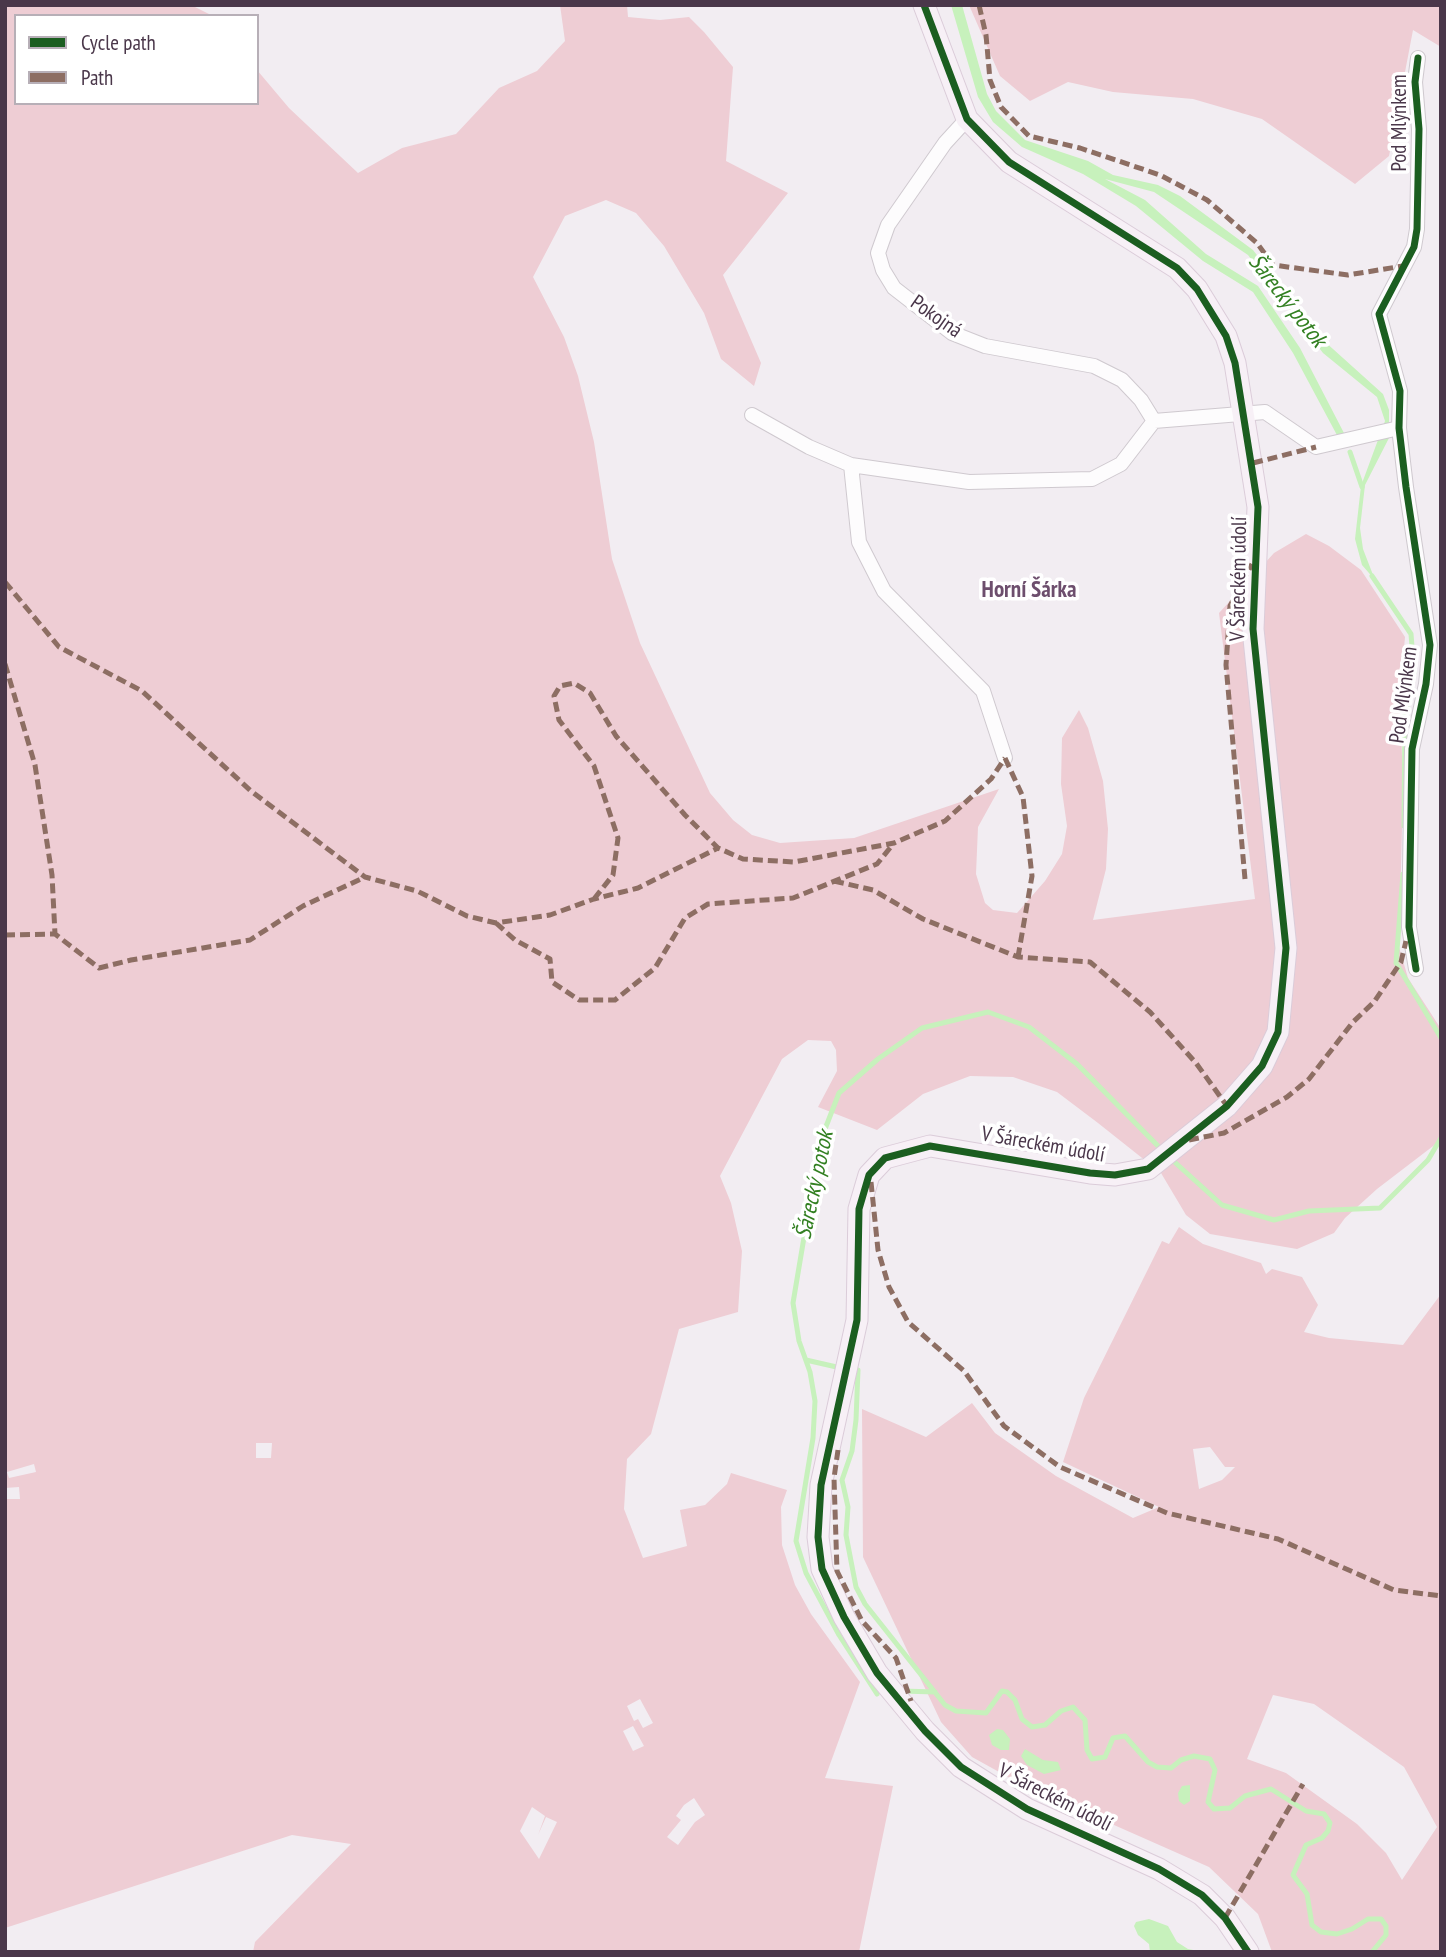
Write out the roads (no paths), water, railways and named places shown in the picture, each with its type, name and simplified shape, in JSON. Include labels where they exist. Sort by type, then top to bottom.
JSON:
[{"type":"street","name":"V Šáreckém údolí","points":[[924,5],[967,119],[1009,162],[1177,268],[1197,289],[1226,336],[1235,363],[1258,507],[1253,629],[1286,948],[1278,1032],[1262,1066],[1227,1106],[1148,1169],[1115,1175],[1090,1174],[930,1146],[885,1158],[869,1175],[859,1209],[859,1287],[849,1367],[821,1485],[818,1537],[822,1569],[844,1617],[877,1673],[925,1731],[961,1767],[1027,1809],[1159,1869],[1202,1895],[1225,1918],[1248,1952]]},
{"type":"street","name":"Pod Mlýnkem","points":[[1416,969],[1409,927],[1412,749],[1426,684],[1430,645],[1390,429],[1400,391],[1379,314],[1414,247],[1418,229],[1419,129],[1415,82],[1418,58]]},
{"type":"street","name":"Pokojná","points":[[967,119],[946,143],[888,225],[877,253],[894,288],[952,333],[985,346],[1094,366],[1122,380],[1141,400],[1154,421]]},
{"type":"street","points":[[752,415],[809,447],[851,465],[970,482],[1091,479],[1122,464],[1154,421],[1265,412],[1316,447],[1390,429]]},
{"type":"street","points":[[851,465],[859,542],[878,579],[891,599],[983,691],[1005,758]]},
{"type":"water","points":[[951,5],[962,5],[987,94],[996,111],[1025,140],[1088,161],[1113,175],[1158,185],[1180,196],[1253,250],[1323,340],[1383,394],[1389,410],[1389,438],[1365,485],[1360,528],[1363,549],[1375,580],[1362,565],[1355,539],[1361,486],[1385,421],[1377,397],[1323,353],[1248,255],[1154,192],[1105,179],[1145,200],[1206,254],[1258,286],[1300,348],[1345,435],[1338,437],[1293,353],[1253,292],[1203,261],[1136,206],[1083,174],[1022,147],[993,122],[978,97]]},
{"type":"water","points":[[997,1729],[1003,1730],[1010,1739],[1009,1750],[1001,1750],[992,1745],[989,1735]]},
{"type":"water","points":[[1025,1749],[1043,1760],[1058,1762],[1061,1770],[1044,1774],[1027,1765],[1021,1756]]},
{"type":"water","points":[[1190,1785],[1190,1801],[1184,1805],[1179,1801],[1178,1793],[1182,1786]]},
{"type":"water","points":[[1149,1919],[1168,1926],[1177,1942],[1188,1949],[1204,1952],[1150,1952],[1149,1944],[1138,1935],[1134,1926],[1136,1922]]},
{"type":"waterway","name":"Šárecký potok","points":[[1350,452],[1362,487]]},
{"type":"waterway","name":"Šárecký potok","points":[[1372,576],[1411,634],[1414,672],[1405,714],[1404,826]]},
{"type":"waterway","name":"Šárecký potok","points":[[1403,874],[1396,963],[1441,1038]]},
{"type":"waterway","name":"Šárecký potok","points":[[877,1694],[839,1635],[806,1573],[796,1541],[813,1438],[815,1401],[810,1372],[799,1341],[793,1303],[820,1142],[839,1093],[878,1059],[922,1028],[988,1012],[1029,1027],[1077,1064],[1162,1150]]},
{"type":"waterway","name":"Šárecký potok","points":[[1169,1157],[1222,1205],[1274,1220],[1309,1211],[1380,1208],[1428,1160],[1441,1138]]},
{"type":"waterway","points":[[806,1360],[841,1368]]},
{"type":"waterway","name":"Šárecký potok","points":[[850,1369],[858,1370],[856,1420],[852,1451],[842,1480],[848,1507],[846,1535],[856,1587],[865,1604],[945,1705],[956,1711],[986,1713],[1002,1691],[1007,1692],[1015,1700],[1022,1719],[1032,1727],[1045,1725],[1061,1711],[1073,1707],[1085,1720],[1087,1750],[1092,1759],[1105,1757],[1113,1738],[1125,1736],[1148,1762],[1157,1767],[1171,1768],[1181,1760],[1194,1756],[1210,1759],[1215,1770],[1208,1802],[1214,1809],[1230,1808],[1245,1796],[1271,1789],[1306,1811],[1324,1814],[1330,1823],[1328,1831],[1322,1838],[1306,1845],[1293,1875],[1307,1894],[1312,1925],[1321,1932],[1337,1934],[1368,1919],[1381,1919],[1386,1926],[1386,1935],[1372,1952]]},
{"type":"waterway","name":"Šárecký potok","points":[[902,1691],[935,1692]]},
{"type":"district","name":"Horní Šárka","points":[[1029,590]]}]
